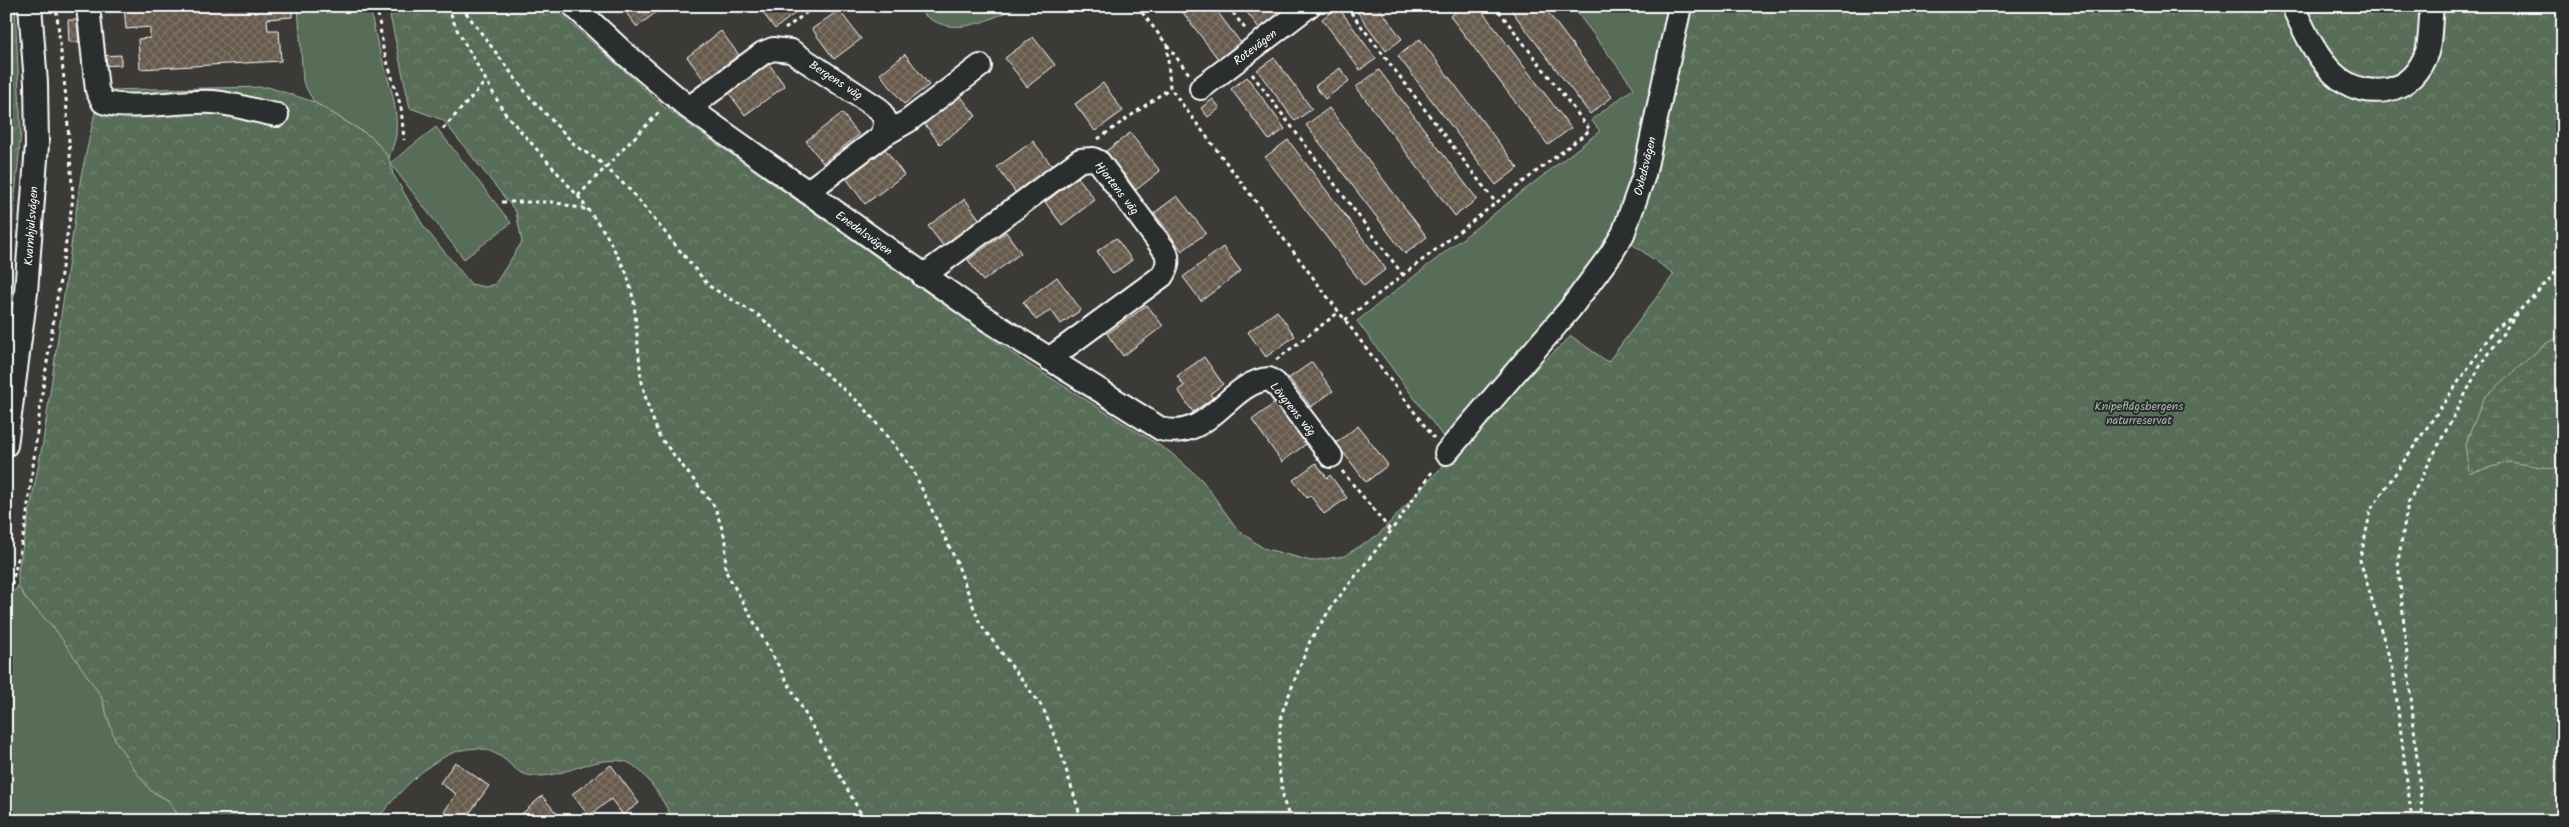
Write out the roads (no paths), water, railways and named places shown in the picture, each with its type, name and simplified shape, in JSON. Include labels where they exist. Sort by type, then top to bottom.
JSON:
[{"type":"street","name":"Kvarnhjulsvägen","points":[[6,445],[26,292],[37,145],[36,83],[30,6]]},
{"type":"street","points":[[88,6],[97,90],[103,102],[115,106],[172,102],[214,102],[277,115]]},
{"type":"street","name":"Rotevägen","points":[[1201,88],[1309,6]]},
{"type":"street","name":"Oxledsvägen","points":[[1446,453],[1570,309],[1611,254],[1635,205],[1646,166],[1680,6]]},
{"type":"street","points":[[2294,9],[2308,40],[2331,72],[2362,91],[2379,91],[2398,88],[2410,80],[2420,68],[2427,50],[2432,6]]},
{"type":"street","name":"Enedalsvägen","points":[[583,9],[623,52],[682,102],[923,276],[1049,359],[1161,429],[1173,432]]},
{"type":"street","name":"Bergens väg","points":[[682,102],[763,53],[773,49],[791,51],[879,109],[886,122],[882,136]]},
{"type":"street","points":[[807,192],[882,136],[908,121],[980,66]]},
{"type":"street","name":"Hjortens väg","points":[[923,276],[1080,160],[1086,158],[1099,162],[1166,252],[1168,260],[1166,269],[1162,276],[1049,359]]},
{"type":"street","name":"Lövgrens väg","points":[[1173,432],[1197,426],[1254,382],[1269,379],[1275,383],[1331,456]]},
{"type":"park label","name":"Knipeflågsbergens naturreservat","points":[[2139,413]]}]
